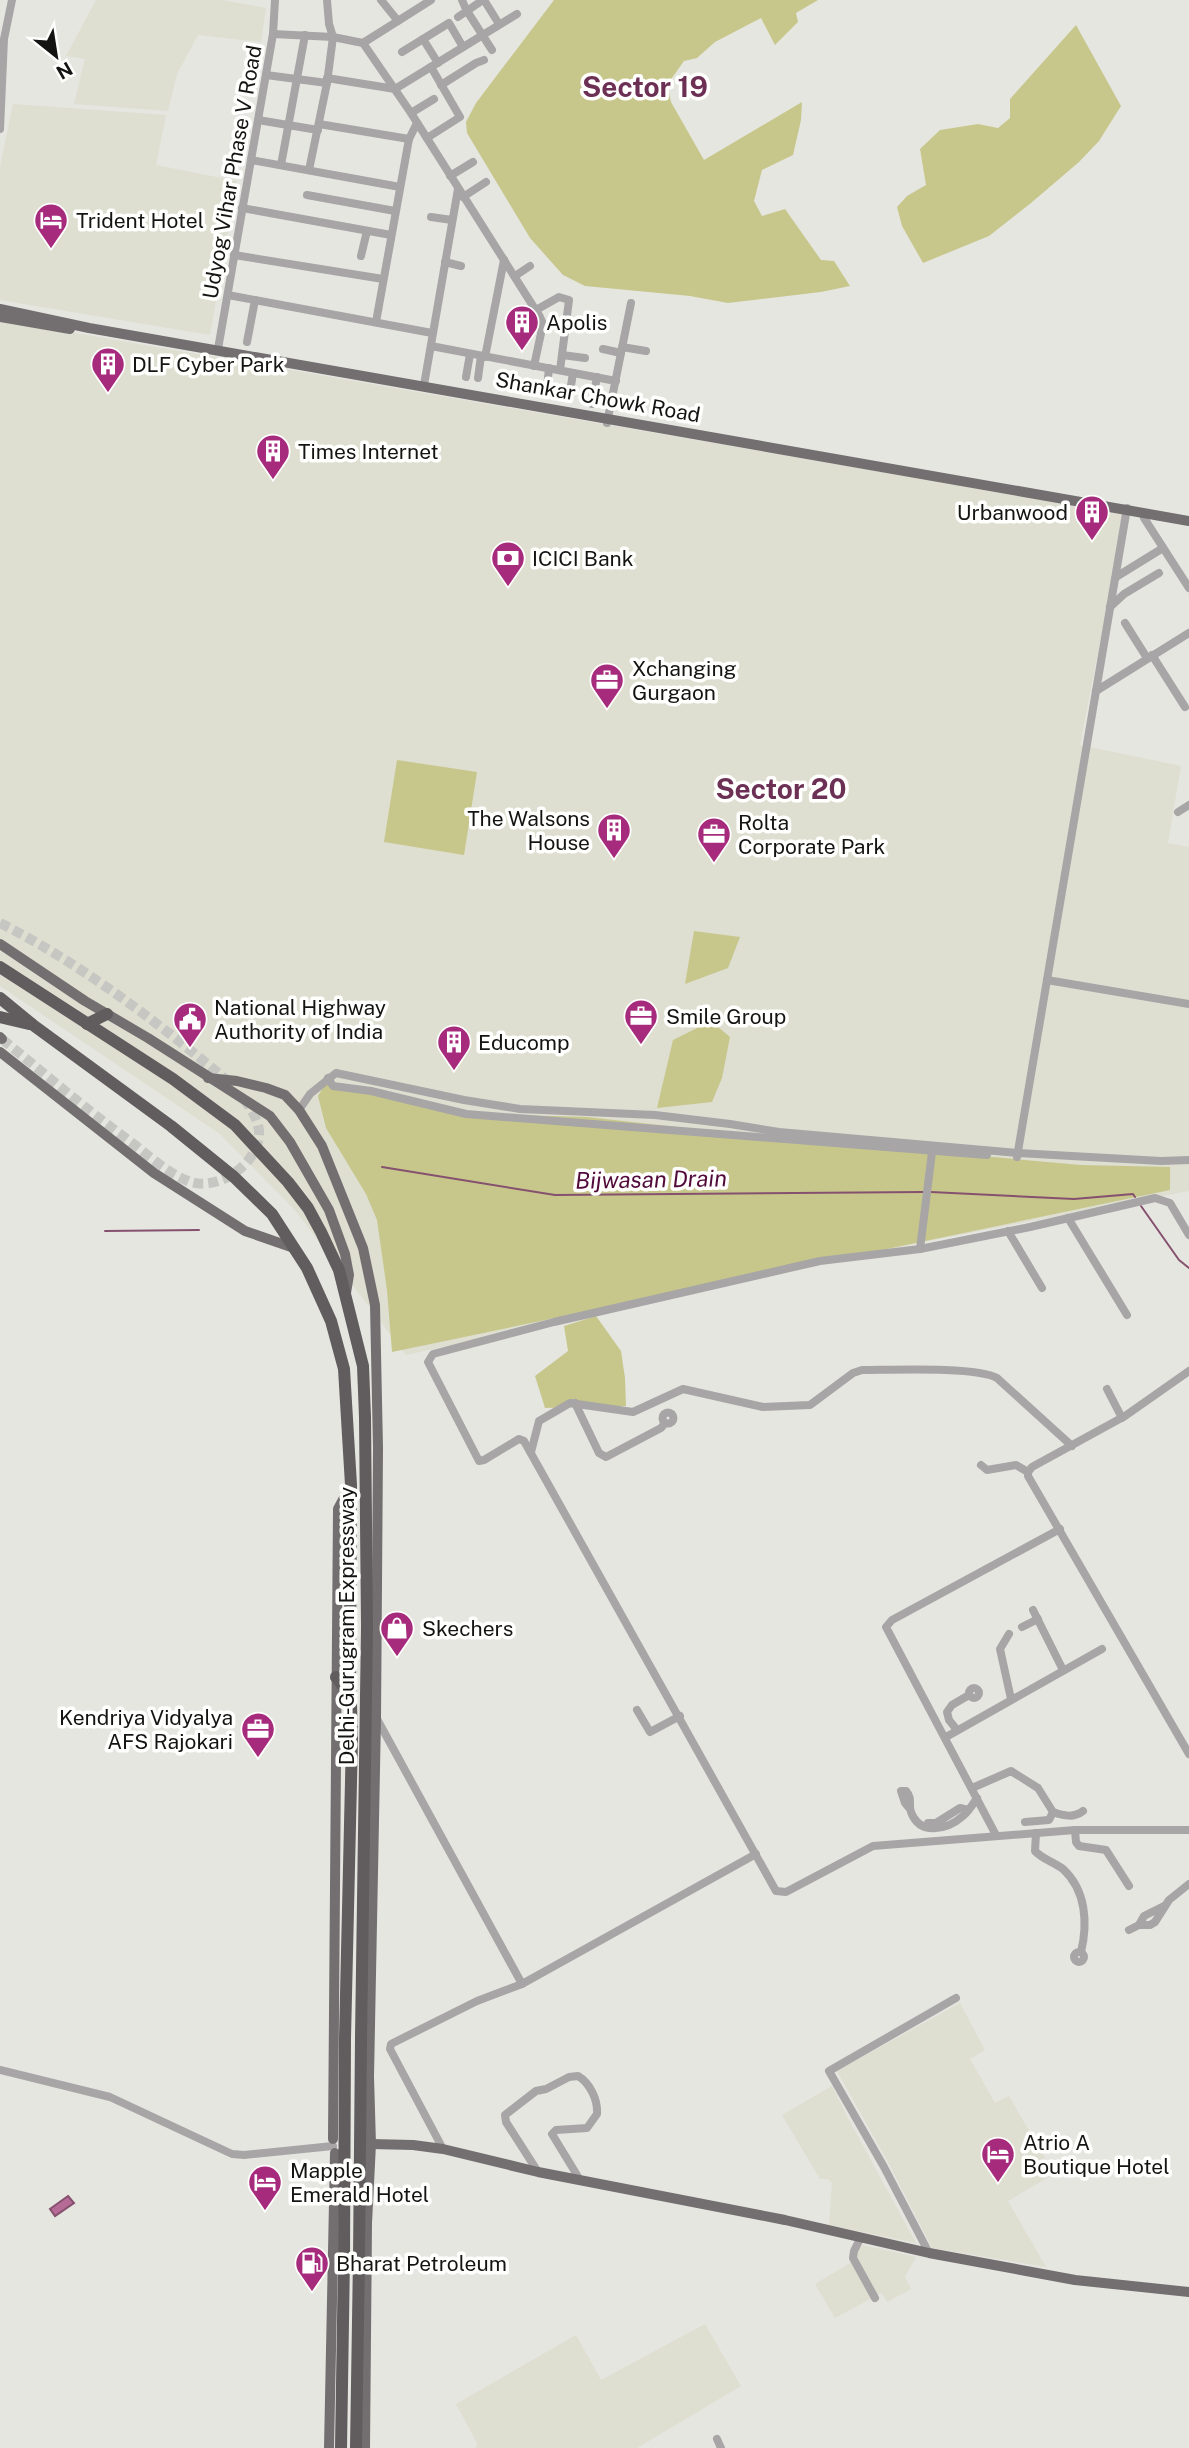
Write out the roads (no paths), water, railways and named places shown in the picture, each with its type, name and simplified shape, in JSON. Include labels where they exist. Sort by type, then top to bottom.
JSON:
[{"type":"highway","name":"Delhi-Gurugram Expressway","points":[[0,967],[173,1079],[235,1125],[288,1182],[308,1208],[346,1293],[363,1366],[365,1417],[367,1654],[356,2448]]},
{"type":"highway","name":"Delhi-Gurugram Expressway","points":[[0,998],[234,1177],[272,1214],[307,1268],[331,1321],[344,1369],[351,1485],[352,1752],[345,2038],[341,2448]]},
{"type":"highway","points":[[87,1024],[107,1014]]},
{"type":"highway","points":[[0,1017],[33,1025]]},
{"type":"highway","points":[[336,1677],[351,1696]]},
{"type":"main road","name":"Shankar Chowk Road","points":[[0,309],[89,328],[608,421]]},
{"type":"main road","name":"Shankar Chowk Road","points":[[0,317],[1189,521]]},
{"type":"main road","name":"Shankar Chowk Road","points":[[1126,512],[1189,527]]},
{"type":"main road","points":[[0,944],[270,1116],[290,1142],[329,1210],[341,1238],[349,1275],[346,1293]]},
{"type":"main road","points":[[0,1052],[154,1173],[245,1231],[294,1248]]},
{"type":"main road","points":[[208,1078],[266,1088],[285,1095],[299,1110],[325,1153],[363,1248],[375,1305],[376,1718],[365,2448]]},
{"type":"main road","points":[[341,1238],[363,1248]]},
{"type":"main road","points":[[329,2448],[338,1509],[351,1485]]},
{"type":"main road","points":[[334,2080],[356,2084],[365,2082],[369,2077]]},
{"type":"main road","points":[[333,2146],[338,2130],[352,2125],[360,2126],[371,2144]]},
{"type":"main road","points":[[333,2146],[344,2162],[352,2164],[365,2158],[371,2144]]},
{"type":"main road","points":[[371,2144],[443,2148],[538,2172],[785,2220],[929,2253],[1075,2280],[1189,2292]]},
{"type":"main road","points":[[333,2220],[342,2209],[352,2207],[361,2211],[368,2222]]},
{"type":"street","points":[[0,129],[4,39],[12,0]]},
{"type":"street","name":"Udyog Vihar Phase V Road","points":[[218,349],[274,34],[275,0]]},
{"type":"street","points":[[309,170],[333,37],[327,0]]},
{"type":"street","points":[[381,0],[398,21]]},
{"type":"street","points":[[458,17],[465,6],[484,0],[499,24]]},
{"type":"street","points":[[274,34],[333,37],[363,43],[429,1]]},
{"type":"street","points":[[465,6],[492,50]]},
{"type":"street","points":[[266,75],[395,89],[517,14]]},
{"type":"street","points":[[402,52],[449,23],[463,47]]},
{"type":"street","points":[[281,165],[305,35]]},
{"type":"street","points":[[423,39],[441,85],[460,117],[427,138]]},
{"type":"street","points":[[363,43],[411,113],[536,310],[543,324],[534,366]]},
{"type":"street","points":[[441,85],[484,60]]},
{"type":"street","points":[[411,113],[434,99]]},
{"type":"street","points":[[258,120],[409,139]]},
{"type":"street","points":[[376,322],[409,139],[417,123]]},
{"type":"street","points":[[251,160],[400,187]]},
{"type":"street","points":[[450,176],[473,162]]},
{"type":"street","points":[[424,386],[452,220],[461,193],[486,182]]},
{"type":"street","points":[[307,195],[395,211]]},
{"type":"street","points":[[243,208],[391,235]]},
{"type":"street","points":[[431,217],[452,220]]},
{"type":"street","points":[[361,256],[367,231]]},
{"type":"street","points":[[234,255],[383,279]]},
{"type":"street","points":[[478,378],[504,260]]},
{"type":"street","points":[[445,262],[461,266]]},
{"type":"street","points":[[515,276],[530,267]]},
{"type":"street","points":[[228,295],[432,333]]},
{"type":"street","points":[[536,310],[559,297],[569,300],[560,370]]},
{"type":"street","points":[[247,342],[255,300]]},
{"type":"street","points":[[608,421],[621,350],[628,337],[631,303]]},
{"type":"street","points":[[431,346],[616,381]]},
{"type":"street","points":[[603,349],[646,351]]},
{"type":"street","points":[[466,377],[470,354]]},
{"type":"street","points":[[562,355],[585,358]]},
{"type":"street","points":[[547,388],[549,368]]},
{"type":"street","points":[[569,398],[573,373]]},
{"type":"street","points":[[592,404],[597,377]]},
{"type":"street","points":[[1017,1155],[1126,512]]},
{"type":"street","points":[[1144,518],[1189,587]]},
{"type":"street","points":[[1115,578],[1163,548]]},
{"type":"street","points":[[1110,607],[1124,594],[1159,573]]},
{"type":"street","points":[[1125,623],[1185,707]]},
{"type":"street","points":[[1096,691],[1189,634]]},
{"type":"street","points":[[1178,812],[1189,805]]},
{"type":"street","points":[[1047,980],[1189,1004]]},
{"type":"street","points":[[299,1110],[310,1094],[336,1073],[520,1109],[656,1115],[779,1132],[1017,1155],[1147,1164],[1189,1162]]},
{"type":"street","points":[[328,1078],[331,1084],[339,1088],[371,1091],[466,1114],[932,1153],[1017,1155]]},
{"type":"street","points":[[920,1249],[932,1153]]},
{"type":"street","points":[[1189,1235],[1170,1203],[1154,1198],[920,1249],[820,1261],[498,1335],[430,1356],[428,1362],[478,1461],[484,1461],[522,1439],[531,1452],[774,1887],[781,1892],[873,1846],[1074,1830],[1189,1830]]},
{"type":"street","points":[[1068,1218],[1127,1315]]},
{"type":"street","points":[[1008,1231],[1042,1287]]},
{"type":"street","points":[[531,1452],[539,1421],[565,1405],[575,1403],[633,1412],[683,1390],[756,1406],[803,1406],[815,1403],[853,1373],[862,1370],[933,1370],[988,1374],[997,1378],[1072,1446]]},
{"type":"street","points":[[1189,1371],[1122,1418],[1032,1467],[1028,1472],[1189,1754]]},
{"type":"street","points":[[1107,1389],[1122,1418]]},
{"type":"street","points":[[575,1403],[599,1453],[606,1457],[663,1427],[665,1423]]},
{"type":"street","points":[[981,1465],[987,1470],[1016,1465],[1028,1472]]},
{"type":"street","points":[[996,1835],[887,1631],[888,1623],[1059,1529]]},
{"type":"street","points":[[1033,1610],[1063,1670]]},
{"type":"street","points":[[1022,1627],[1038,1619]]},
{"type":"street","points":[[1009,1634],[1000,1649],[1011,1699]]},
{"type":"street","points":[[946,1737],[1102,1649]]},
{"type":"street","points":[[957,1730],[947,1712],[952,1705],[969,1695]]},
{"type":"street","points":[[637,1710],[650,1732],[680,1716]]},
{"type":"street","points":[[376,1718],[522,1984]]},
{"type":"street","points":[[972,1788],[1011,1771],[1040,1790],[1053,1812],[1068,1816],[1083,1811]]},
{"type":"street","points":[[909,1809],[924,1828],[942,1828],[955,1822],[977,1798]]},
{"type":"street","points":[[1025,1822],[1049,1820],[1053,1812]]},
{"type":"street","points":[[1074,1830],[1079,1846],[1106,1850],[1129,1886]]},
{"type":"street","points":[[1036,1832],[1034,1847],[1037,1854],[1063,1870],[1073,1881],[1081,1899],[1085,1925],[1081,1952]]},
{"type":"street","points":[[443,2148],[390,2047],[393,2042],[467,2006],[522,1984],[756,1854]]},
{"type":"street","points":[[1129,1930],[1139,1924],[1152,1924],[1164,1906],[1189,1884]]},
{"type":"street","points":[[929,2253],[829,2070],[956,1998]]},
{"type":"street","points":[[0,2070],[110,2097],[232,2154],[333,2146]]},
{"type":"street","points":[[538,2172],[506,2122],[505,2115],[536,2091],[578,2076],[594,2097],[597,2114],[587,2128],[556,2130],[552,2134],[580,2180]]},
{"type":"street","points":[[860,2239],[853,2258],[875,2298]]},
{"type":"street","points":[[717,2439],[721,2448]]},
{"type":"waterway","name":"Bijwasan Drain","points":[[382,1167],[555,1195],[923,1192]]},
{"type":"waterway","name":"Bijwasan Drain","points":[[931,1192],[1074,1199],[1133,1194],[1135,1197]]},
{"type":"waterway","name":"Bijwasan Drain","points":[[1141,1206],[1179,1260],[1189,1268]]},
{"type":"waterway","name":"Bijwasan Drain","points":[[105,1231],[199,1230]]},
{"type":"tunnel","points":[[0,923],[91,976],[230,1083]]},
{"type":"tunnel","points":[[2,1039],[154,1160],[174,1174],[199,1184],[212,1183],[235,1173],[253,1154],[259,1131],[253,1113],[243,1098]]},
{"type":"place","name":"Trident Hotel","points":[[51,250]]},
{"type":"place","name":"Apolis","points":[[522,352]]},
{"type":"place","name":"DLF Cyber Park","points":[[108,394]]},
{"type":"place","name":"Times Internet","points":[[273,481]]},
{"type":"place","name":"Urbanwood","points":[[1092,542]]},
{"type":"place","name":"ICICI Bank","points":[[508,588]]},
{"type":"place","name":"Xchanging Gurgaon","points":[[607,710]]},
{"type":"place","name":"The Walsons House","points":[[614,860]]},
{"type":"place","name":"Rolta Corporate Park","points":[[714,864]]},
{"type":"place","name":"Smile Group","points":[[641,1046]]},
{"type":"place","name":"National Highway Authority of India","points":[[190,1049]]},
{"type":"place","name":"Educomp","points":[[454,1072]]},
{"type":"place","name":"Skechers","points":[[397,1658]]},
{"type":"place","name":"Kendriya Vidyalya AFS Rajokari","points":[[258,1759]]},
{"type":"place","name":"Atrio A Boutique Hotel","points":[[998,2184]]},
{"type":"place","name":"Mapple Emerald Hotel","points":[[265,2212]]},
{"type":"place","name":"Bharat Petroleum","points":[[312,2293]]},
{"type":"district","name":"Sector 19","points":[[645,86]]},
{"type":"district","name":"Sector 20","points":[[781,788]]}]
